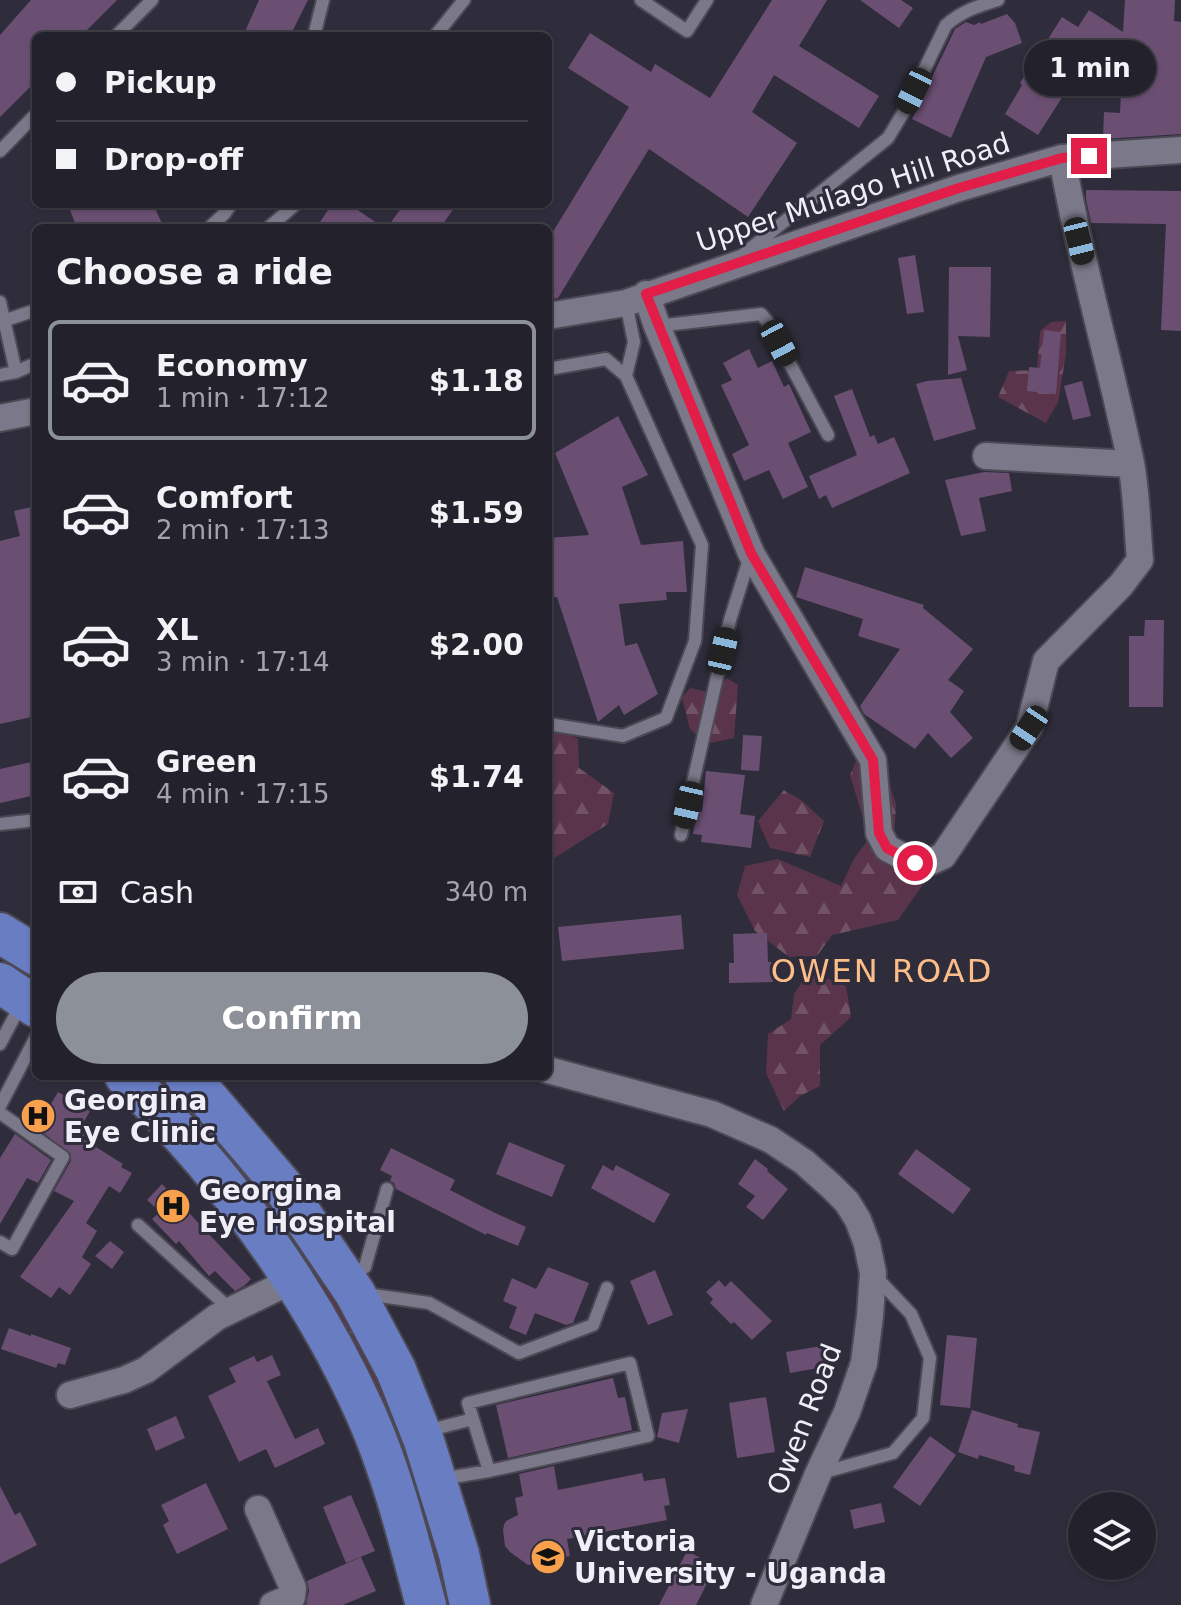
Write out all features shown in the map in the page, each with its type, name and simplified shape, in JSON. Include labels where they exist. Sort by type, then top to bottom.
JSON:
[{"type":"main road","points":[[0,933],[32,953]]},
{"type":"main road","points":[[129,1080],[225,1183],[273,1249],[330,1340],[367,1416],[397,1496],[426,1605]]},
{"type":"main road","points":[[189,1080],[281,1184],[350,1286],[396,1370],[436,1479],[459,1554],[470,1605]]},
{"type":"street","name":"Upper Mulago Hill Road","points":[[552,315],[636,299],[959,188],[1062,158],[1181,150]]},
{"type":"street","points":[[636,299],[657,326],[751,553],[873,760],[879,833],[887,848],[915,863],[932,861],[943,856],[1029,728],[1046,661],[1121,585],[1140,560],[1131,464],[1071,210],[1062,158]]},
{"type":"street","points":[[0,418],[32,412]]},
{"type":"street","points":[[986,456],[1131,464]]},
{"type":"street","name":"Owen Road","points":[[552,1071],[712,1114],[771,1140],[804,1162],[847,1202],[858,1220],[873,1273],[864,1363],[847,1412],[764,1605]]},
{"type":"street","points":[[70,1395],[124,1380],[146,1370],[196,1331],[293,1280]]},
{"type":"street","points":[[258,1509],[293,1588],[292,1597],[273,1605]]},
{"type":"lane","points":[[120,32],[152,0]]},
{"type":"lane","points":[[315,32],[323,0]]},
{"type":"lane","points":[[438,32],[464,0]]},
{"type":"lane","points":[[641,0],[687,31],[707,0]]},
{"type":"lane","points":[[730,265],[888,138],[946,25],[971,8],[998,0]]},
{"type":"lane","points":[[0,151],[32,118]]},
{"type":"lane","points":[[213,224],[228,208]]},
{"type":"lane","points":[[273,224],[291,208]]},
{"type":"lane","points":[[626,376],[634,342],[636,299]]},
{"type":"lane","points":[[0,302],[2,322],[16,372]]},
{"type":"lane","points":[[2,322],[32,311]]},
{"type":"lane","points":[[657,326],[761,314],[828,435]]},
{"type":"lane","points":[[552,368],[606,359],[626,376],[702,545],[695,641],[666,718],[623,736],[552,725]]},
{"type":"lane","points":[[0,375],[32,365]]},
{"type":"lane","points":[[681,835],[730,620],[751,553]]},
{"type":"lane","points":[[0,824],[32,820]]},
{"type":"lane","points":[[0,1044],[20,996]]},
{"type":"lane","points":[[0,1106],[32,1045]]},
{"type":"lane","points":[[0,1113],[63,1157],[12,1249],[0,1242]]},
{"type":"lane","points":[[387,1189],[365,1267],[350,1286],[429,1303],[519,1353],[593,1325],[607,1288]]},
{"type":"lane","points":[[138,1225],[231,1310]]},
{"type":"lane","points":[[818,1474],[893,1453],[923,1418],[930,1358],[911,1314],[873,1273]]},
{"type":"lane","points":[[436,1479],[489,1471],[648,1436],[630,1363],[468,1403],[489,1471]]},
{"type":"lane","points":[[421,1432],[473,1419]]},
{"type":"green space","points":[[1066,321],[1066,354],[1058,402],[1046,423],[998,397],[1009,371],[1037,370],[1040,331],[1051,322]]},
{"type":"green space","points":[[727,678],[738,685],[734,738],[706,744],[690,729],[682,698],[690,688],[712,693]]},
{"type":"green space","points":[[554,726],[578,739],[579,768],[614,793],[608,824],[552,859]]},
{"type":"green space","points":[[859,754],[881,757],[896,805],[894,839],[924,856],[922,886],[898,920],[832,935],[817,956],[789,957],[755,931],[737,895],[745,866],[778,859],[841,886],[869,838],[850,775]]},
{"type":"green space","points":[[784,790],[801,800],[824,821],[810,857],[770,848],[758,821]]},
{"type":"green space","points":[[809,971],[846,986],[851,1017],[820,1045],[820,1086],[800,1096],[784,1111],[766,1073],[768,1034],[791,1019],[794,994]]},
{"type":"green space","points":[[142,1080],[161,1080],[216,1138],[281,1218],[332,1294],[375,1375],[411,1459],[455,1605],[436,1605],[385,1433]]},
{"type":"building","points":[[31,0],[117,0],[85,32],[32,32],[32,85],[0,117],[0,35]]},
{"type":"building","points":[[259,0],[308,0],[292,32],[245,32]]},
{"type":"building","points":[[772,0],[827,0],[799,46],[879,96],[859,128],[774,75],[752,112],[797,143],[748,217],[649,149],[558,298],[552,299],[552,233],[629,107],[568,68],[590,33],[651,72],[655,64],[710,98]]},
{"type":"building","points":[[860,0],[901,0],[913,8],[899,28]]},
{"type":"building","points":[[1125,0],[1175,0],[1174,21],[1181,22],[1181,134],[1103,139],[1104,112],[1120,113],[1122,72],[1098,57],[1084,74],[1079,71],[1038,135],[1005,114],[1022,85],[1020,83],[1062,17],[1078,27],[1089,10],[1123,32]]},
{"type":"building","points":[[1007,14],[1015,23],[1022,43],[986,57],[951,138],[912,119],[955,29],[966,22],[981,24]]},
{"type":"building","points":[[1086,190],[1181,191],[1181,331],[1161,330],[1166,224],[1091,223]]},
{"type":"building","points":[[155,208],[162,224],[75,224],[70,210]]},
{"type":"building","points":[[329,208],[355,208],[378,224],[319,224]]},
{"type":"building","points":[[401,208],[454,208],[443,224],[390,224]]},
{"type":"building","points":[[915,255],[924,312],[907,314],[898,258]]},
{"type":"building","points":[[949,267],[991,267],[990,337],[958,336],[967,370],[948,375]]},
{"type":"building","points":[[1044,330],[1061,332],[1056,394],[1027,391],[1029,367],[1040,368]]},
{"type":"building","points":[[749,349],[758,368],[772,361],[784,387],[789,384],[811,432],[788,443],[808,487],[783,499],[769,470],[744,481],[732,454],[749,445],[721,385],[732,380],[723,363]]},
{"type":"building","points":[[961,378],[976,429],[934,441],[916,384]]},
{"type":"building","points":[[1082,381],[1091,416],[1073,420],[1064,386]]},
{"type":"building","points":[[852,389],[870,437],[874,435],[878,444],[894,437],[910,473],[832,508],[826,495],[819,499],[809,476],[857,455],[834,396]]},
{"type":"building","points":[[618,416],[648,475],[622,487],[641,545],[683,541],[687,592],[666,592],[667,600],[619,604],[625,646],[637,643],[658,694],[624,715],[619,705],[598,722],[557,597],[552,598],[552,538],[589,535],[555,453]]},
{"type":"building","points":[[984,472],[1009,473],[1012,491],[979,498],[986,531],[961,536],[945,480]]},
{"type":"building","points":[[32,507],[32,717],[0,724],[0,541],[20,536],[14,511]]},
{"type":"building","points":[[805,567],[924,605],[923,608],[973,649],[948,680],[964,691],[950,712],[973,738],[951,758],[928,733],[915,749],[864,714],[860,706],[900,649],[858,636],[863,619],[796,597]]},
{"type":"building","points":[[1145,620],[1164,620],[1163,707],[1129,707],[1129,636],[1144,636]]},
{"type":"building","points":[[743,735],[762,736],[759,771],[741,770]]},
{"type":"building","points":[[32,762],[32,796],[0,803],[0,769]]},
{"type":"building","points":[[706,771],[745,775],[740,814],[755,816],[751,848],[701,842],[702,835],[693,834],[696,811],[702,812]]},
{"type":"building","points":[[681,915],[684,949],[562,961],[558,927]]},
{"type":"building","points":[[767,933],[768,962],[773,962],[773,982],[729,983],[729,963],[734,963],[733,934]]},
{"type":"building","points":[[58,1092],[90,1111],[82,1125],[88,1129],[83,1139],[132,1173],[120,1193],[109,1186],[86,1223],[97,1231],[82,1257],[91,1264],[70,1295],[59,1287],[51,1298],[20,1277],[74,1201],[54,1191],[71,1161],[71,1154],[37,1128]]},
{"type":"building","points":[[15,1134],[51,1160],[38,1183],[27,1178],[0,1224],[0,1158]]},
{"type":"building","points":[[509,1142],[565,1165],[552,1197],[496,1174]]},
{"type":"building","points":[[391,1148],[455,1180],[450,1190],[526,1227],[518,1246],[486,1235],[396,1189],[390,1181],[392,1176],[380,1170]]},
{"type":"building","points":[[916,1149],[971,1189],[953,1214],[898,1174]]},
{"type":"building","points":[[755,1159],[788,1189],[763,1220],[746,1207],[755,1196],[738,1184]]},
{"type":"building","points":[[603,1165],[613,1171],[616,1165],[670,1194],[654,1223],[591,1188]]},
{"type":"building","points":[[162,1184],[251,1279],[244,1286],[235,1291],[215,1271],[209,1276],[179,1241],[176,1244],[152,1219],[160,1212],[147,1200]]},
{"type":"building","points":[[110,1241],[124,1252],[112,1269],[95,1256]]},
{"type":"building","points":[[548,1267],[589,1283],[573,1323],[566,1325],[535,1313],[526,1335],[509,1328],[517,1307],[503,1301],[512,1278],[536,1289]]},
{"type":"building","points":[[655,1270],[673,1315],[648,1325],[630,1281]]},
{"type":"building","points":[[719,1280],[725,1287],[731,1281],[772,1321],[752,1340],[710,1303],[713,1299],[706,1292]]},
{"type":"building","points":[[9,1328],[71,1348],[65,1365],[58,1363],[56,1368],[1,1349]]},
{"type":"building","points":[[947,1335],[977,1338],[970,1408],[940,1405]]},
{"type":"building","points":[[821,1346],[824,1367],[790,1373],[786,1352]]},
{"type":"building","points":[[272,1355],[281,1375],[267,1381],[295,1439],[318,1428],[325,1444],[275,1468],[266,1449],[239,1462],[208,1396],[236,1382],[229,1368],[254,1356],[257,1362]]},
{"type":"building","points":[[613,1378],[618,1398],[625,1397],[632,1430],[508,1458],[496,1405]]},
{"type":"building","points":[[766,1397],[775,1452],[737,1458],[729,1403]]},
{"type":"building","points":[[688,1409],[679,1443],[657,1437],[662,1413]]},
{"type":"building","points":[[972,1410],[1040,1432],[1030,1475],[1014,1471],[1015,1466],[958,1452]]},
{"type":"building","points":[[176,1416],[185,1438],[156,1451],[147,1429]]},
{"type":"building","points":[[930,1436],[956,1455],[920,1506],[893,1487]]},
{"type":"building","points":[[554,1466],[558,1490],[642,1473],[644,1481],[665,1478],[670,1505],[664,1506],[667,1520],[567,1539],[570,1556],[528,1565],[505,1546],[504,1525],[518,1515],[515,1498],[523,1496],[519,1474]]},
{"type":"building","points":[[206,1483],[228,1529],[177,1554],[163,1525],[169,1521],[161,1505]]},
{"type":"building","points":[[0,1486],[15,1515],[20,1512],[37,1545],[0,1564]]},
{"type":"building","points":[[351,1495],[375,1551],[346,1563],[323,1507]]},
{"type":"building","points":[[881,1503],[885,1522],[854,1529],[850,1510]]},
{"type":"building","points":[[687,1551],[716,1566],[696,1605],[659,1605]]},
{"type":"building","points":[[361,1557],[376,1591],[343,1605],[306,1605],[307,1581]]},
{"type":"place","name":"Georgina Eye Clinic","points":[[38,1116]]},
{"type":"place","name":"Georgina Eye Hospital","points":[[173,1206]]},
{"type":"place","name":"Victoria University - Uganda","points":[[548,1557]]},
{"type":"district","name":"OWEN ROAD","points":[[882,971]]},
{"type":"route","points":[[915,863],[887,848],[879,833],[873,760],[751,553],[646,294],[959,188],[1062,158],[1089,156]]}]
